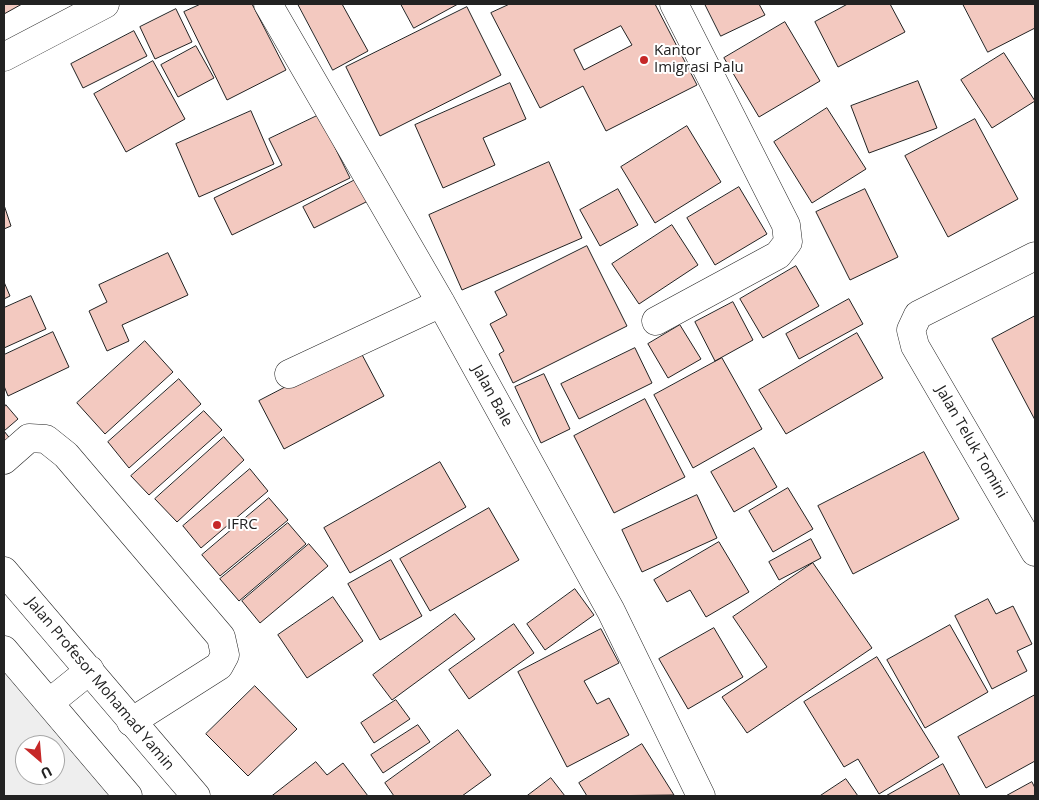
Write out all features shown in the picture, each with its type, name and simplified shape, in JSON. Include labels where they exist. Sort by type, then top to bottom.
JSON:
[{"type":"street","points":[[4,57],[105,4]]},
{"type":"street","name":"Jalan Bale","points":[[268,4],[441,302],[611,611],[701,796]]},
{"type":"street","points":[[656,321],[778,255],[788,242],[786,225],[674,4]]},
{"type":"street","name":"Jalan Teluk Tomini","points":[[1035,256],[918,315],[911,330],[915,346],[1035,552]]},
{"type":"street","points":[[289,374],[441,302]]},
{"type":"street","points":[[4,460],[29,438],[46,439],[66,455],[221,637],[225,654],[219,666],[131,722]]},
{"type":"street","name":"Jalan Profesor Mohamad Yamin","points":[[4,571],[196,796]]},
{"type":"street","points":[[4,650],[128,796]]},
{"type":"street","points":[[49,703],[90,670]]},
{"type":"shaded area","points":[[4,660],[118,796],[4,796]]},
{"type":"building","points":[[4,4],[22,4],[4,14]]},
{"type":"building","points":[[201,4],[252,4],[286,70],[227,100],[184,12]]},
{"type":"building","points":[[298,4],[342,4],[368,51],[333,70]]},
{"type":"building","points":[[401,4],[458,4],[414,28]]},
{"type":"building","name":"Kantor Imigrasi Palu","points":[[510,4],[655,4],[697,85],[606,131],[583,86],[540,108],[491,13]],"holes":[[[621,26],[632,45],[584,70],[574,50]]]},
{"type":"building","points":[[705,4],[759,4],[765,15],[721,36]]},
{"type":"building","points":[[848,4],[890,4],[905,32],[838,67],[815,22]]},
{"type":"building","points":[[963,4],[1035,4],[1035,28],[988,52]]},
{"type":"building","points":[[467,7],[501,75],[380,136],[346,67]]},
{"type":"building","points":[[176,9],[192,42],[155,59],[140,27]]},
{"type":"building","points":[[785,22],[820,81],[759,117],[724,58]]},
{"type":"building","points":[[134,31],[147,56],[83,88],[71,64]]},
{"type":"building","points":[[196,46],[214,78],[178,97],[161,65]]},
{"type":"building","points":[[1004,53],[1035,101],[992,128],[961,80]]},
{"type":"building","points":[[153,61],[185,119],[126,152],[94,94]]},
{"type":"building","points":[[918,81],[937,128],[869,153],[851,106]]},
{"type":"building","points":[[510,83],[526,119],[483,138],[495,165],[443,188],[415,125]]},
{"type":"building","points":[[827,108],[866,169],[812,203],[774,142]]},
{"type":"building","points":[[251,111],[274,164],[199,197],[176,144]]},
{"type":"building","points":[[319,115],[350,178],[232,235],[214,198],[282,165],[269,139]]},
{"type":"building","points":[[975,119],[1018,199],[948,237],[905,156]]},
{"type":"building","points":[[687,126],[721,182],[655,223],[621,167]]},
{"type":"building","points":[[549,162],[582,238],[462,290],[429,215]]},
{"type":"building","points":[[357,179],[368,201],[314,228],[303,207]]},
{"type":"building","points":[[739,187],[767,234],[715,265],[687,218]]},
{"type":"building","points":[[618,189],[638,225],[600,246],[580,210]]},
{"type":"building","points":[[865,189],[898,257],[850,280],[816,212]]},
{"type":"building","points":[[4,205],[11,226],[4,229]]},
{"type":"building","points":[[672,225],[698,265],[639,304],[612,264]]},
{"type":"building","points":[[587,246],[627,326],[513,383],[499,354],[504,351],[490,324],[507,315],[495,292]]},
{"type":"building","points":[[168,253],[188,295],[122,325],[129,341],[107,351],[89,311],[107,302],[99,285]]},
{"type":"building","points":[[796,266],[819,306],[763,338],[740,299]]},
{"type":"building","points":[[4,282],[10,296],[4,299]]},
{"type":"building","points":[[31,296],[46,329],[4,348],[4,308]]},
{"type":"building","points":[[849,299],[863,324],[799,359],[786,334]]},
{"type":"building","points":[[733,302],[753,340],[715,361],[695,322]]},
{"type":"building","points":[[1035,316],[1035,420],[992,339]]},
{"type":"building","points":[[680,325],[701,359],[668,378],[648,344]]},
{"type":"building","points":[[53,332],[69,367],[8,396],[4,386],[4,355]]},
{"type":"building","points":[[857,333],[883,378],[786,434],[759,390]]},
{"type":"building","points":[[145,341],[173,372],[105,434],[77,403]]},
{"type":"building","points":[[635,348],[652,383],[579,419],[561,384]]},
{"type":"building","points":[[359,349],[384,396],[284,449],[259,401]]},
{"type":"building","points":[[722,358],[762,429],[693,468],[654,395]]},
{"type":"building","points":[[544,374],[570,429],[541,443],[515,387]]},
{"type":"building","points":[[179,379],[201,404],[129,468],[108,442]]},
{"type":"building","points":[[645,399],[685,477],[614,513],[574,436]]},
{"type":"building","points":[[6,405],[18,419],[4,431],[4,408]]},
{"type":"building","points":[[204,411],[222,430],[149,495],[131,476]]},
{"type":"building","points":[[4,431],[12,441],[4,448]]},
{"type":"building","points":[[224,437],[244,460],[177,522],[155,499]]},
{"type":"building","points":[[754,448],[777,487],[734,512],[711,472]]},
{"type":"building","points":[[924,452],[959,519],[853,574],[818,506]]},
{"type":"building","points":[[440,462],[466,507],[350,573],[324,528]]},
{"type":"building","points":[[250,469],[268,491],[201,548],[183,526]]},
{"type":"building","points":[[788,488],[813,529],[773,552],[749,511]]},
{"type":"building","points":[[697,495],[717,538],[642,572],[622,530]]},
{"type":"building","points":[[269,498],[288,520],[220,576],[202,555]]},
{"type":"building","points":[[489,508],[519,560],[430,611],[400,559]]},
{"type":"building","points":[[288,523],[306,544],[239,601],[220,579]]},
{"type":"building","points":[[811,539],[821,558],[779,580],[769,562]]},
{"type":"building","points":[[719,542],[749,592],[706,617],[690,590],[667,602],[654,580]]},
{"type":"building","points":[[309,544],[328,566],[260,623],[242,601]]},
{"type":"building","points":[[391,560],[422,616],[380,640],[348,584]]},
{"type":"building","points":[[813,563],[872,648],[747,733],[722,697],[767,667],[733,617]]},
{"type":"building","points":[[575,589],[594,615],[545,650],[527,624]]},
{"type":"building","points":[[333,597],[363,641],[307,678],[278,635]]},
{"type":"building","points":[[988,599],[996,614],[1013,606],[1032,644],[1017,651],[1027,671],[992,689],[955,616]]},
{"type":"building","points":[[455,614],[475,639],[392,700],[373,675]]},
{"type":"building","points":[[514,624],[534,653],[469,699],[449,670]]},
{"type":"building","points":[[950,625],[988,692],[925,728],[887,660]]},
{"type":"building","points":[[714,628],[743,677],[688,709],[659,659]]},
{"type":"building","points":[[601,629],[619,663],[584,681],[597,704],[609,698],[629,735],[567,767],[518,672]]},
{"type":"building","points":[[877,657],[939,757],[879,794],[858,759],[844,767],[804,702]]},
{"type":"building","points":[[255,686],[297,729],[248,776],[206,734]]},
{"type":"building","points":[[1035,695],[1035,761],[986,788],[958,737]]},
{"type":"building","points":[[396,700],[410,719],[374,743],[361,723]]},
{"type":"building","points":[[418,725],[430,742],[383,773],[371,755]]},
{"type":"building","points":[[458,730],[491,775],[462,796],[394,796],[385,783]]},
{"type":"building","points":[[642,744],[674,795],[587,796],[579,783]]},
{"type":"building","points":[[316,762],[327,775],[343,763],[368,796],[272,796]]},
{"type":"building","points":[[943,764],[960,796],[886,796]]},
{"type":"building","points":[[551,778],[565,796],[527,796]]},
{"type":"building","points":[[846,779],[858,796],[820,796]]},
{"type":"building","points":[[1032,782],[1035,788],[1035,796],[1006,796]]},
{"type":"place","name":"Kantor Imigrasi Palu","points":[[644,60]]},
{"type":"place","name":"IFRC","points":[[217,525]]}]
